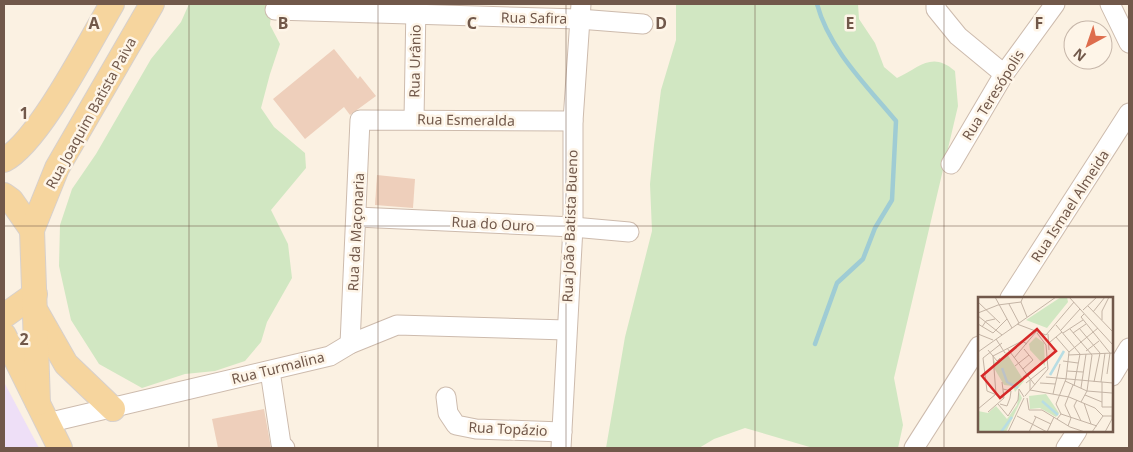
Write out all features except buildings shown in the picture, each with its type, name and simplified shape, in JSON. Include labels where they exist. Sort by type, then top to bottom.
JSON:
[{"type":"main road","points":[[4,160],[35,133],[112,4]]},
{"type":"main road","name":"Rua Joaquim Batista Paiva","points":[[43,413],[32,230],[57,168],[152,4]]},
{"type":"main road","points":[[4,195],[11,200],[32,230]]},
{"type":"main road","points":[[4,316],[35,303],[66,364],[113,409]]},
{"type":"main road","points":[[4,335],[60,448]]},
{"type":"street","points":[[936,4],[936,9],[958,36],[1004,74]]},
{"type":"street","name":"Rua Teresópolis","points":[[951,164],[1004,74],[1055,4]]},
{"type":"street","points":[[1110,4],[1129,43]]},
{"type":"street","name":"Rua Safira","points":[[275,10],[580,12],[643,24]]},
{"type":"street","name":"Rua Urânio","points":[[414,119],[416,10]]},
{"type":"street","name":"Rua João Batista Bueno","points":[[561,440],[573,227],[573,121],[580,12]]},
{"type":"street","name":"Rua Ismael Almeida","points":[[1011,297],[1129,113]]},
{"type":"street","name":"Rua Esmeralda","points":[[360,120],[573,121]]},
{"type":"street","name":"Rua da Maçonaria","points":[[350,344],[360,120]]},
{"type":"street","name":"Rua do Ouro","points":[[357,217],[573,227],[629,232]]},
{"type":"street","name":"Rua Turmalina","points":[[43,413],[113,409],[330,356],[350,344],[397,325],[566,330]]},
{"type":"street","points":[[914,448],[978,348]]},
{"type":"street","points":[[1113,374],[1129,348]]},
{"type":"street","points":[[270,370],[281,444],[284,448]]},
{"type":"street","name":"Rua Topázio","points":[[446,397],[448,413],[456,425],[561,440]]},
{"type":"shaded area","points":[[4,382],[39,448],[4,448]]},
{"type":"green space","points":[[189,4],[272,4],[270,25],[280,44],[261,108],[274,127],[305,153],[306,168],[271,210],[288,244],[292,278],[267,322],[261,342],[245,361],[215,371],[185,374],[142,388],[99,364],[71,320],[59,266],[60,225],[72,189],[96,154],[151,59],[181,22]]},
{"type":"green space","points":[[676,4],[858,4],[859,19],[875,43],[884,67],[897,78],[919,66],[933,62],[947,65],[955,71],[958,106],[894,378],[903,425],[898,448],[813,448],[745,428],[714,439],[699,448],[606,448],[625,337],[652,231],[650,184],[654,145],[661,90],[676,40]]},
{"type":"waterway","points":[[815,344],[837,283],[863,259],[875,228],[892,200],[896,121],[839,51],[830,36],[817,4]]}]
